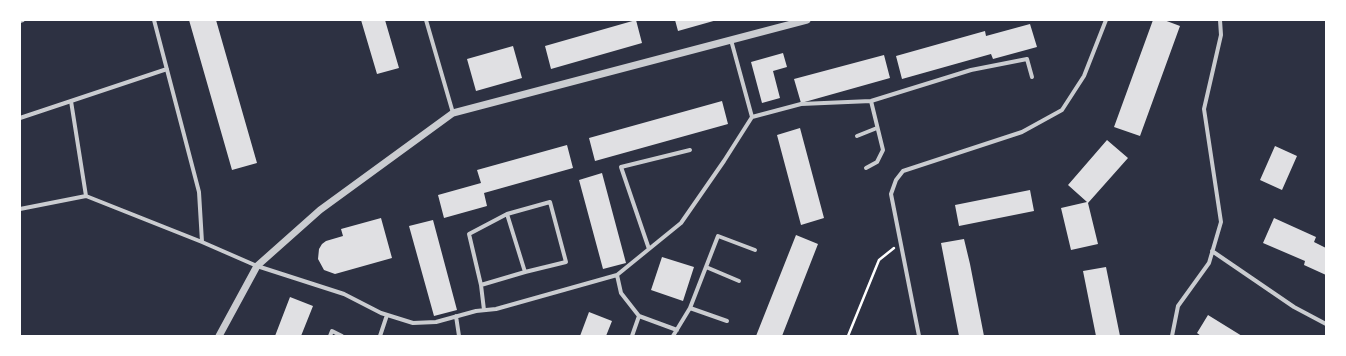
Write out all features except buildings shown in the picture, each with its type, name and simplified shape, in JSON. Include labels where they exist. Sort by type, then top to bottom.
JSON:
[{"type":"street","points":[[154,20],[200,192],[202,242]]},
{"type":"street","points":[[426,20],[453,113]]},
{"type":"street","points":[[219,336],[257,266],[320,210],[453,113],[807,20]]},
{"type":"street","points":[[919,336],[891,194],[896,180],[903,171],[1022,132],[1062,110],[1084,76],[1106,20]]},
{"type":"street","points":[[1172,336],[1178,306],[1210,263],[1212,250],[1217,240],[1222,222],[1204,109],[1220,35],[1220,20]]},
{"type":"street","points":[[731,40],[752,117]]},
{"type":"street","points":[[20,209],[86,196],[202,242],[257,266],[344,294],[387,315],[413,323],[436,322],[456,316],[496,309],[617,275],[681,223],[724,161],[752,117],[801,104],[871,101],[971,70],[1027,59],[1032,77]]},
{"type":"street","points":[[20,118],[167,70]]},
{"type":"street","points":[[71,101],[86,196]]},
{"type":"street","points":[[866,168],[877,162],[883,150],[871,101]]},
{"type":"street","points":[[857,136],[877,128]]},
{"type":"street","points":[[650,249],[621,167],[690,150]]},
{"type":"street","points":[[481,285],[566,262],[550,202],[507,214],[469,234],[481,285],[484,310]]},
{"type":"street","points":[[507,214],[525,272]]},
{"type":"street","points":[[673,336],[690,308],[718,236],[755,250]]},
{"type":"street","points":[[1212,250],[1294,307],[1326,324]]},
{"type":"street","points":[[706,267],[740,281]]},
{"type":"street","points":[[617,275],[621,293],[639,316],[677,330]]},
{"type":"street","points":[[690,308],[727,321]]},
{"type":"street","points":[[380,336],[387,315]]},
{"type":"street","points":[[456,316],[459,336]]},
{"type":"street","points":[[632,336],[639,316]]},
{"type":"street","points":[[330,336],[332,331],[342,336]]},
{"type":"path","points":[[848,336],[879,260],[901,243]]}]
